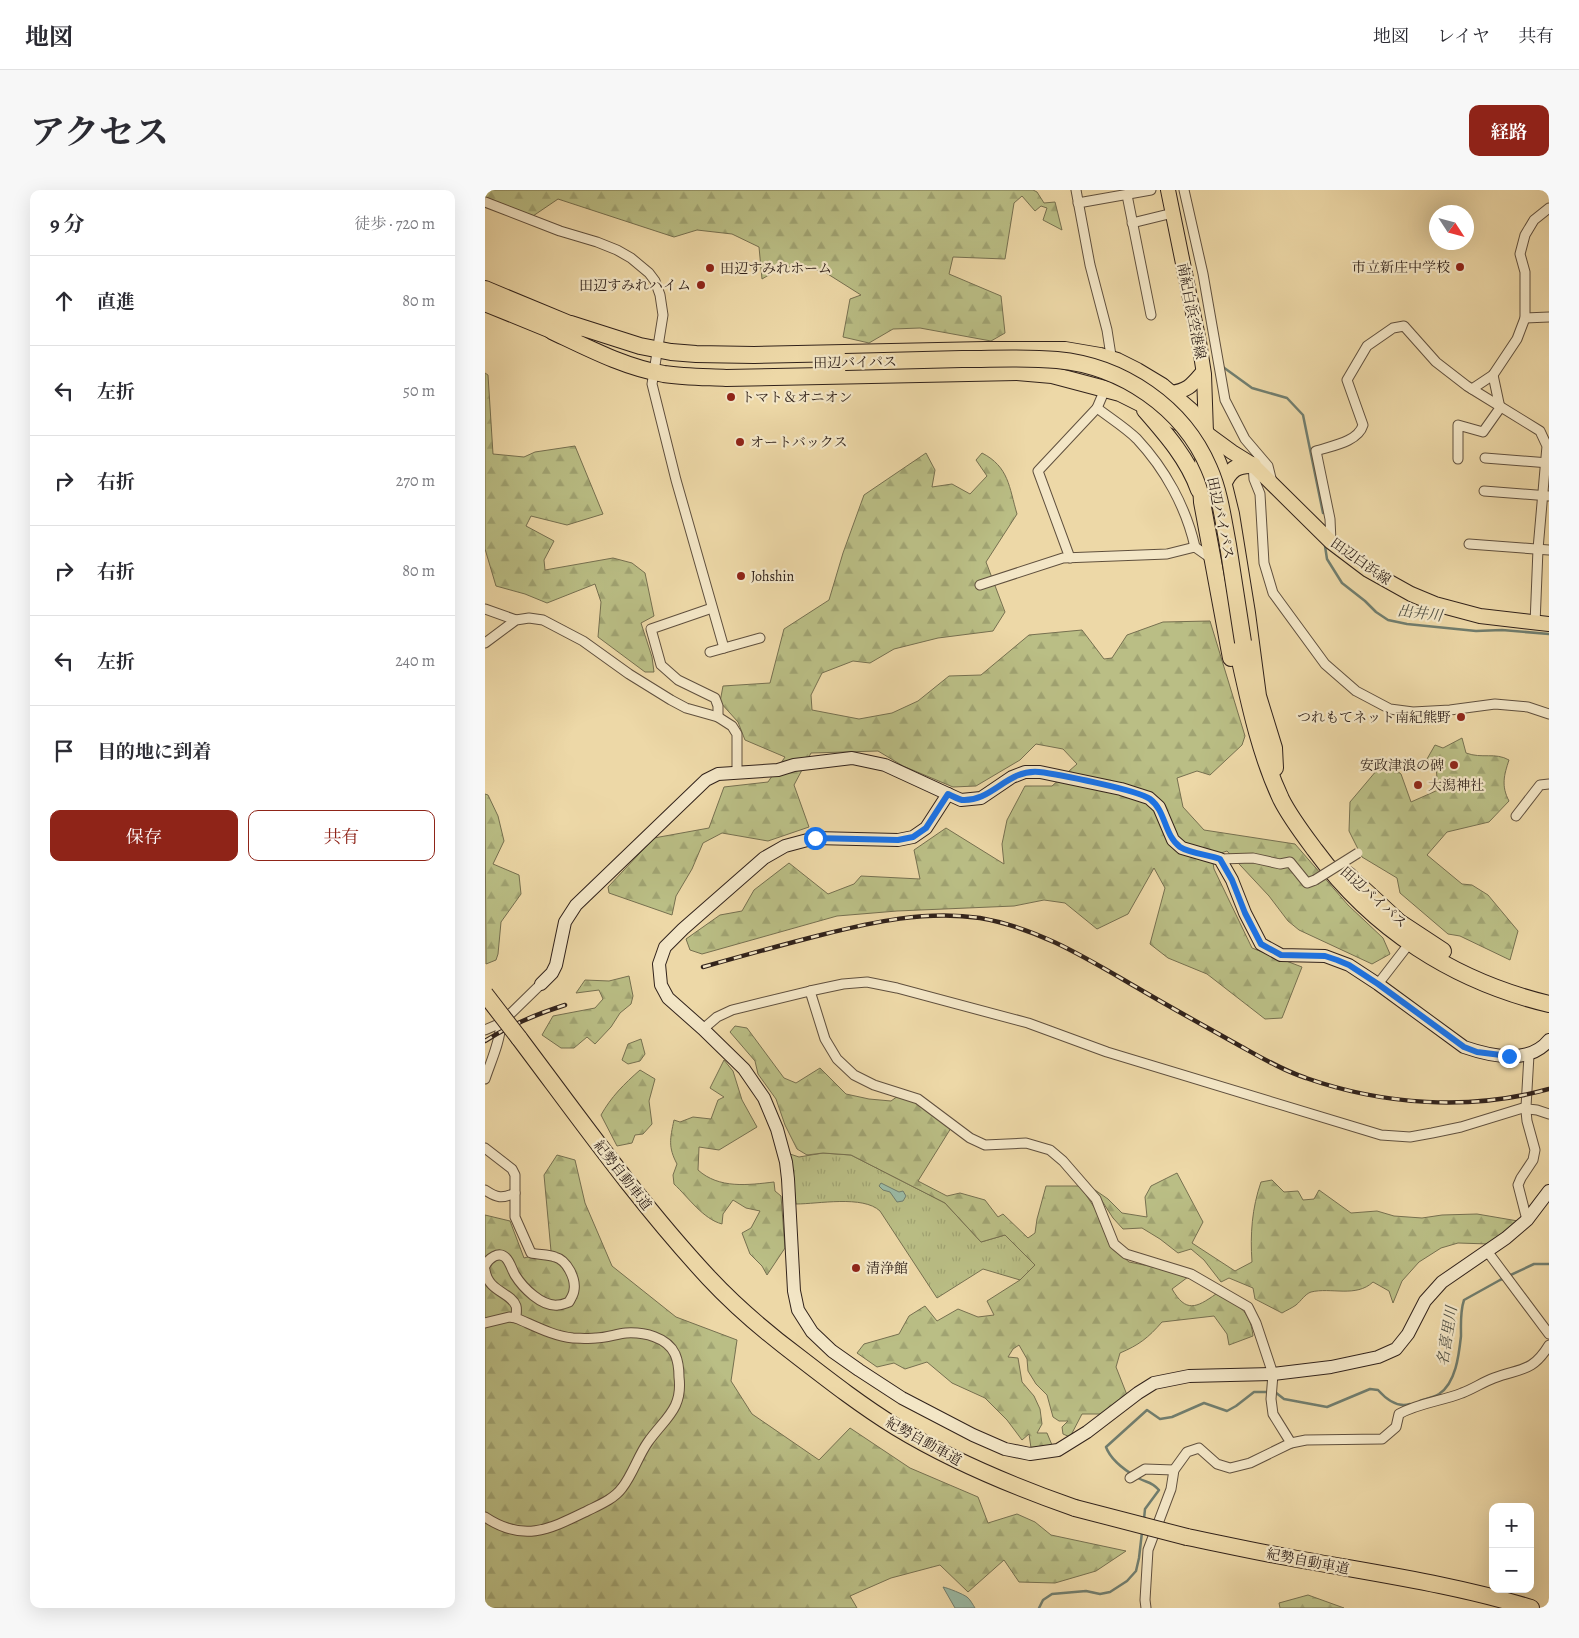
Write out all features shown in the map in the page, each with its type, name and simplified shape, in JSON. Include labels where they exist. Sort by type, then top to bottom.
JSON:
[{"type":"highway","name":"田辺バイパス","points":[[485,289],[571,324],[603,340],[655,360],[722,363],[846,364],[1027,358],[1057,360],[1092,367],[1110,373],[1148,394],[1179,421],[1200,450],[1209,468],[1222,510],[1239,643],[1252,719],[1271,776],[1282,800],[1300,830],[1338,880],[1373,915],[1413,939],[1457,959],[1530,1000],[1549,1004]]},
{"type":"highway","points":[[485,303],[552,331],[602,355],[655,360],[696,354],[754,355],[1065,350],[1100,356],[1137,371],[1161,386],[1191,411],[1206,433],[1219,465],[1231,514],[1241,572],[1258,696],[1274,748],[1275,768]]},
{"type":"highway","points":[[655,360],[684,376],[726,378],[1017,372],[1052,375],[1120,393],[1178,422],[1206,433]]},
{"type":"highway","points":[[1139,403],[1163,429],[1194,476],[1201,497],[1232,665],[1245,718],[1266,771],[1282,800]]},
{"type":"highway","points":[[1201,497],[1206,433]]},
{"type":"highway","points":[[1223,485],[1230,471],[1235,467],[1243,464],[1253,465]]},
{"type":"highway","name":"田辺バイパス","points":[[1239,643],[1263,733],[1275,768],[1313,832],[1340,867],[1413,939]]},
{"type":"highway","name":"田辺バイパス","points":[[1500,984],[1549,994]]},
{"type":"highway","name":"紀勢自動車道","points":[[485,994],[629,1184],[678,1243],[717,1285],[772,1336],[854,1399],[895,1426],[939,1451],[985,1473],[1031,1493],[1075,1508],[1187,1537],[1411,1579],[1531,1608]]},
{"type":"main road","name":"南紀白浜空港線","points":[[1169,190],[1199,342],[1203,372],[1206,433]]},
{"type":"main road","points":[[1170,393],[1188,389],[1203,372]]},
{"type":"main road","name":"田辺白浜線","points":[[1206,433],[1231,452],[1253,465],[1331,542],[1368,570],[1411,594],[1435,604],[1480,616],[1542,624]]},
{"type":"street","points":[[1070,558],[1038,471],[1097,408],[1112,367],[1107,330],[1090,265],[1076,190]]},
{"type":"street","points":[[1079,203],[1151,190]]},
{"type":"street","points":[[1184,190],[1203,274],[1225,400],[1245,439],[1269,466],[1272,484]]},
{"type":"street","points":[[1127,195],[1151,315]]},
{"type":"street","points":[[485,202],[551,228],[617,250],[631,258],[649,273],[655,281],[663,315],[652,384],[676,480],[724,648]]},
{"type":"street","points":[[1471,389],[1493,375],[1517,339],[1525,318],[1525,272],[1520,254],[1525,235],[1534,220],[1549,208]]},
{"type":"street","points":[[1132,223],[1173,213]]},
{"type":"street","points":[[1525,318],[1549,317]]},
{"type":"street","points":[[1331,542],[1329,519],[1316,451],[1348,440],[1362,430],[1363,425],[1348,388],[1347,380],[1367,346],[1393,328],[1404,326],[1436,362],[1471,389],[1540,431],[1547,446],[1546,495],[1538,550],[1542,624]]},
{"type":"street","points":[[1458,459],[1458,425],[1483,432],[1500,408],[1493,375]]},
{"type":"street","points":[[1097,408],[1136,438],[1154,460],[1172,486],[1190,526],[1195,547],[1212,559]]},
{"type":"street","points":[[1485,458],[1547,463]]},
{"type":"street","points":[[1253,465],[1260,494],[1264,563],[1273,594],[1325,664],[1356,691],[1390,709],[1413,712],[1450,710],[1495,704],[1527,708],[1549,714]]},
{"type":"street","points":[[1485,491],[1546,495]]},
{"type":"street","points":[[1469,544],[1549,550]]},
{"type":"street","points":[[980,585],[1063,558],[1167,554],[1195,547]]},
{"type":"street","points":[[713,608],[651,629],[661,665],[678,680],[715,698],[718,706],[718,717]]},
{"type":"street","points":[[485,609],[516,620]]},
{"type":"street","points":[[485,643],[516,620],[529,618],[543,620],[583,641],[629,674],[671,700],[686,708],[718,717],[731,726],[737,734],[737,772]]},
{"type":"street","points":[[710,652],[760,638]]},
{"type":"street","points":[[485,1030],[501,1023],[552,974],[556,965],[565,922],[576,905],[706,780],[718,774],[778,770],[794,765],[852,758],[885,765],[961,800],[981,798],[1012,777],[1025,772],[1040,772],[1121,789],[1149,798],[1159,807],[1173,840],[1181,848],[1220,859],[1253,858],[1280,864],[1290,862],[1307,883],[1358,853]]},
{"type":"street","points":[[1516,816],[1540,785],[1549,784]]},
{"type":"street","points":[[948,794],[926,828],[913,837],[898,840],[815,838],[785,846],[764,858],[665,947],[659,964],[661,985],[668,998],[744,1069],[763,1098],[777,1129],[787,1162],[795,1291],[799,1310],[812,1332],[832,1351],[859,1370],[902,1398],[973,1435],[1005,1449],[1030,1454],[1058,1450],[1087,1432],[1137,1393],[1154,1383],[1189,1376],[1273,1380],[1378,1357],[1396,1348],[1408,1334],[1425,1301],[1442,1282],[1487,1252],[1527,1220],[1549,1191]]},
{"type":"street","points":[[1220,859],[1232,880],[1245,913],[1261,944],[1281,955],[1325,956],[1337,960],[1378,984],[1464,1047],[1477,1052],[1509,1056],[1529,1055],[1541,1050],[1549,1040]]},
{"type":"street","points":[[1378,984],[1413,939]]},
{"type":"street","points":[[703,1029],[717,1018],[732,1010],[843,984],[867,982],[897,988],[1028,1023],[1107,1052],[1381,1135],[1410,1137],[1461,1127],[1527,1108],[1549,1114]]},
{"type":"street","points":[[810,991],[825,1039],[837,1059],[854,1075],[874,1085],[919,1099],[970,1138],[985,1144],[1026,1143],[1049,1150],[1063,1161],[1096,1199],[1114,1244],[1126,1254],[1191,1274],[1248,1307],[1256,1323],[1273,1380],[1271,1399],[1273,1414],[1291,1443]]},
{"type":"street","points":[[485,1079],[494,1048],[499,1041],[501,1023]]},
{"type":"street","points":[[485,1054],[494,1048]]},
{"type":"street","points":[[1527,1220],[1518,1185],[1533,1160],[1535,1150],[1526,1111],[1529,1055]]},
{"type":"street","points":[[485,1148],[512,1169],[515,1175],[515,1217],[531,1253],[541,1256],[555,1256],[562,1261],[569,1270],[574,1290],[569,1302],[557,1306],[546,1303],[531,1294],[516,1277],[506,1257],[501,1255],[493,1257],[488,1260],[485,1268],[486,1276],[494,1288],[509,1298],[515,1305],[516,1318]]},
{"type":"street","points":[[485,1190],[496,1197],[505,1198],[515,1193]]},
{"type":"street","points":[[1487,1252],[1549,1334]]},
{"type":"street","points":[[485,1323],[509,1317],[516,1318],[556,1335],[573,1338],[596,1338],[627,1333],[650,1335],[670,1346],[676,1355],[681,1387],[679,1401],[674,1411],[648,1442],[622,1489],[610,1500],[545,1530],[525,1531],[506,1528],[485,1517]]},
{"type":"street","points":[[1146,1608],[1148,1550],[1171,1489],[1174,1470],[1187,1452],[1199,1448],[1217,1464],[1230,1468],[1250,1463],[1291,1443],[1306,1440],[1382,1438],[1396,1427],[1399,1414],[1408,1408],[1462,1393],[1495,1377],[1515,1373],[1529,1366],[1543,1354],[1549,1345]]},
{"type":"street","points":[[1130,1478],[1140,1470],[1145,1469],[1174,1470]]},
{"type":"green space","points":[[485,190],[1033,190],[1037,192],[1044,203],[1055,202],[1062,230],[1043,220],[1047,208],[1041,206],[1035,211],[1022,196],[1014,203],[1005,259],[953,257],[949,274],[1001,296],[1005,333],[991,341],[920,328],[893,329],[869,343],[843,337],[850,299],[861,295],[823,271],[784,266],[762,279],[759,247],[732,234],[697,230],[674,237],[558,199],[533,216],[485,197]]},
{"type":"green space","points":[[485,373],[488,375],[493,454],[524,457],[535,452],[575,446],[603,514],[567,525],[531,516],[526,526],[554,541],[544,560],[545,570],[613,558],[632,563],[645,573],[654,616],[641,623],[652,657],[654,672],[645,672],[598,637],[601,602],[595,584],[547,603],[525,594],[496,586],[485,549]]},
{"type":"green space","points":[[926,453],[935,470],[932,487],[952,484],[970,494],[987,476],[976,460],[982,453],[998,465],[1007,479],[1017,514],[986,562],[1005,612],[993,631],[938,638],[894,649],[870,663],[853,661],[822,673],[811,695],[812,710],[859,719],[892,713],[918,701],[949,676],[981,675],[1029,635],[1082,630],[1104,659],[1112,658],[1127,635],[1163,622],[1210,621],[1245,736],[1242,745],[1210,775],[1197,771],[1177,778],[1183,807],[1204,830],[1295,844],[1348,905],[1383,938],[1390,954],[1372,964],[1299,930],[1288,921],[1269,896],[1227,851],[1212,856],[1214,869],[1252,948],[1302,967],[1282,1018],[1265,1019],[1207,974],[1168,958],[1150,944],[1165,888],[1154,868],[1128,914],[1097,929],[1065,903],[1044,900],[1014,906],[897,911],[837,916],[702,954],[690,950],[686,939],[720,915],[742,911],[754,890],[789,863],[828,894],[854,884],[861,876],[920,879],[914,850],[946,828],[1004,864],[1002,844],[1007,820],[1025,786],[1052,786],[1077,764],[1063,749],[1036,744],[1020,760],[976,786],[953,787],[903,766],[878,751],[811,753],[794,785],[809,827],[768,841],[722,833],[703,843],[692,869],[676,896],[672,915],[609,893],[608,887],[654,838],[709,828],[724,787],[768,782],[785,757],[745,740],[738,722],[720,702],[723,686],[770,683],[784,629],[829,600],[843,553],[864,495]]},
{"type":"green space","points":[[1462,738],[1466,753],[1477,756],[1499,756],[1509,760],[1504,780],[1506,796],[1509,801],[1489,822],[1447,832],[1427,855],[1462,884],[1472,885],[1488,895],[1518,931],[1510,960],[1460,936],[1448,934],[1400,893],[1397,878],[1362,857],[1349,831],[1350,802],[1377,770],[1396,770],[1401,774],[1411,802],[1438,790],[1434,784],[1437,778],[1436,766],[1427,759],[1435,745],[1443,748]]},
{"type":"green space","points":[[485,794],[488,795],[498,816],[504,841],[493,864],[519,875],[521,894],[501,922],[496,960],[486,964]]},
{"type":"green space","points":[[629,976],[633,996],[631,1004],[620,1013],[611,1027],[595,1044],[587,1037],[574,1048],[561,1048],[542,1035],[553,1016],[595,1008],[603,999],[599,990],[576,993],[585,980],[609,981]]},
{"type":"green space","points":[[735,1026],[747,1028],[784,1078],[796,1083],[820,1068],[846,1094],[891,1101],[898,1096],[916,1102],[951,1128],[918,1181],[947,1196],[960,1193],[985,1200],[998,1217],[1003,1214],[1028,1238],[1035,1233],[1046,1186],[1080,1186],[1096,1210],[1110,1246],[1129,1262],[1159,1268],[1188,1277],[1172,1289],[1177,1297],[1187,1305],[1197,1305],[1216,1294],[1237,1305],[1246,1314],[1253,1336],[1229,1345],[1227,1334],[1214,1316],[1162,1322],[1143,1340],[1120,1353],[1116,1367],[1127,1395],[1102,1414],[1082,1414],[1070,1437],[1063,1434],[1062,1427],[1068,1421],[1059,1421],[1053,1417],[1047,1395],[1036,1384],[1028,1371],[1027,1359],[1019,1345],[1013,1349],[1008,1357],[1018,1358],[1022,1382],[1034,1396],[1040,1409],[1042,1424],[1037,1433],[1047,1433],[1052,1445],[1031,1448],[1029,1434],[1022,1440],[1007,1420],[985,1398],[952,1383],[927,1362],[905,1369],[894,1363],[877,1367],[857,1353],[864,1344],[899,1334],[909,1316],[925,1306],[937,1321],[958,1309],[978,1317],[994,1315],[987,1301],[1020,1280],[1035,1265],[1005,1235],[981,1242],[945,1203],[851,1155],[823,1153],[807,1155],[797,1149],[785,1125],[776,1099],[758,1074],[755,1061],[730,1032]]},
{"type":"green space","points":[[641,1039],[645,1054],[640,1061],[628,1064],[622,1060],[628,1044]]},
{"type":"green space","points":[[724,1060],[733,1071],[742,1100],[757,1127],[719,1150],[699,1147],[698,1170],[706,1176],[724,1183],[744,1185],[774,1182],[775,1191],[781,1196],[785,1248],[767,1275],[762,1266],[750,1254],[742,1233],[751,1228],[760,1211],[746,1208],[733,1200],[723,1214],[722,1224],[702,1213],[674,1184],[673,1175],[677,1164],[672,1153],[671,1143],[674,1120],[680,1122],[693,1117],[711,1119],[718,1100],[724,1097],[710,1088]]},
{"type":"green space","points":[[640,1070],[655,1079],[649,1101],[652,1124],[643,1134],[635,1135],[632,1143],[617,1146],[601,1115],[618,1091]]},
{"type":"green space","points":[[823,1153],[851,1155],[945,1203],[981,1242],[1005,1235],[1035,1265],[1020,1280],[983,1269],[937,1298],[880,1211],[863,1203],[852,1202],[796,1204],[790,1154],[799,1157]]},
{"type":"green space","points":[[557,1155],[575,1160],[585,1203],[612,1266],[676,1317],[737,1340],[731,1381],[752,1414],[819,1460],[850,1428],[910,1468],[978,1497],[988,1523],[1017,1514],[1035,1522],[1051,1535],[1126,1551],[1096,1571],[1055,1583],[1019,1582],[1004,1560],[968,1592],[940,1565],[891,1578],[850,1596],[857,1608],[485,1608],[485,1215],[510,1221],[524,1258],[551,1251],[544,1175]]},
{"type":"green space","points":[[1177,1173],[1203,1222],[1192,1243],[1235,1271],[1252,1262],[1251,1241],[1256,1202],[1261,1182],[1272,1180],[1284,1192],[1298,1191],[1303,1200],[1314,1199],[1319,1190],[1351,1213],[1377,1211],[1394,1216],[1422,1218],[1442,1215],[1477,1214],[1518,1221],[1489,1244],[1458,1243],[1441,1248],[1419,1262],[1402,1281],[1393,1303],[1389,1291],[1373,1282],[1359,1290],[1311,1292],[1296,1305],[1282,1313],[1255,1299],[1253,1288],[1229,1278],[1221,1282],[1204,1260],[1191,1249],[1178,1253],[1142,1228],[1123,1229],[1113,1218],[1095,1190],[1108,1199],[1122,1213],[1147,1217],[1145,1197],[1151,1186]]},
{"type":"green space","points":[[1308,1595],[1344,1608],[1280,1608],[1279,1603]]},
{"type":"shaded area","points":[[881,1183],[899,1192],[903,1191],[906,1196],[903,1201],[897,1202],[890,1192],[883,1190],[879,1186]]},
{"type":"shaded area","points":[[943,1587],[967,1597],[975,1608],[955,1608]]},
{"type":"waterway","name":"出井川","points":[[1223,367],[1252,388],[1287,398],[1303,415],[1323,513]]},
{"type":"waterway","name":"出井川","points":[[1325,546],[1327,559],[1342,583],[1388,620],[1407,624],[1476,631],[1502,630],[1549,634]]},
{"type":"waterway","name":"名喜里川","points":[[1420,1401],[1439,1394],[1445,1389],[1453,1376],[1459,1351],[1461,1313],[1464,1300],[1534,1264],[1549,1264]]},
{"type":"waterway","name":"名喜里川","points":[[1144,1519],[1145,1509],[1159,1490],[1154,1485],[1138,1478],[1119,1465],[1111,1457],[1106,1447],[1147,1410],[1160,1419],[1172,1417],[1204,1403],[1227,1411],[1254,1392],[1275,1392],[1284,1399],[1327,1407],[1370,1389],[1378,1390],[1397,1404],[1410,1404]]},
{"type":"waterway","name":"名喜里川","points":[[1039,1608],[1043,1600],[1052,1594],[1086,1591],[1100,1594],[1110,1592],[1127,1581],[1136,1571],[1142,1532]]},
{"type":"railway","points":[[703,967],[841,930],[880,922],[940,915],[980,918],[1022,929],[1061,945],[1269,1062],[1297,1075],[1335,1087],[1365,1094],[1427,1102],[1489,1100],[1549,1089]]},
{"type":"railway","points":[[485,1041],[524,1020],[565,1005]]},
{"type":"place","name":"市立新庄中学校","points":[[1460,267]]},
{"type":"place","name":"田辺すみれホーム","points":[[710,268]]},
{"type":"place","name":"田辺すみれハイム","points":[[701,285]]},
{"type":"place","name":"トマト＆オニオン","points":[[731,397]]},
{"type":"place","name":"オートバックス","points":[[740,442]]},
{"type":"place","name":"Johshin","points":[[741,576]]},
{"type":"place","name":"つれもてネット南紀熊野","points":[[1461,717]]},
{"type":"place","name":"安政津浪の碑","points":[[1454,765]]},
{"type":"place","name":"大潟神社","points":[[1418,785]]},
{"type":"place","name":"清浄館","points":[[856,1268]]},
{"type":"route","points":[[815,838],[898,840],[913,837],[926,828],[948,794],[961,800],[981,798],[1012,777],[1025,772],[1040,772],[1121,789],[1149,798],[1159,807],[1173,840],[1181,848],[1220,859],[1232,880],[1245,913],[1261,944],[1281,955],[1325,956],[1349,965],[1464,1047],[1477,1052],[1509,1056]]}]
